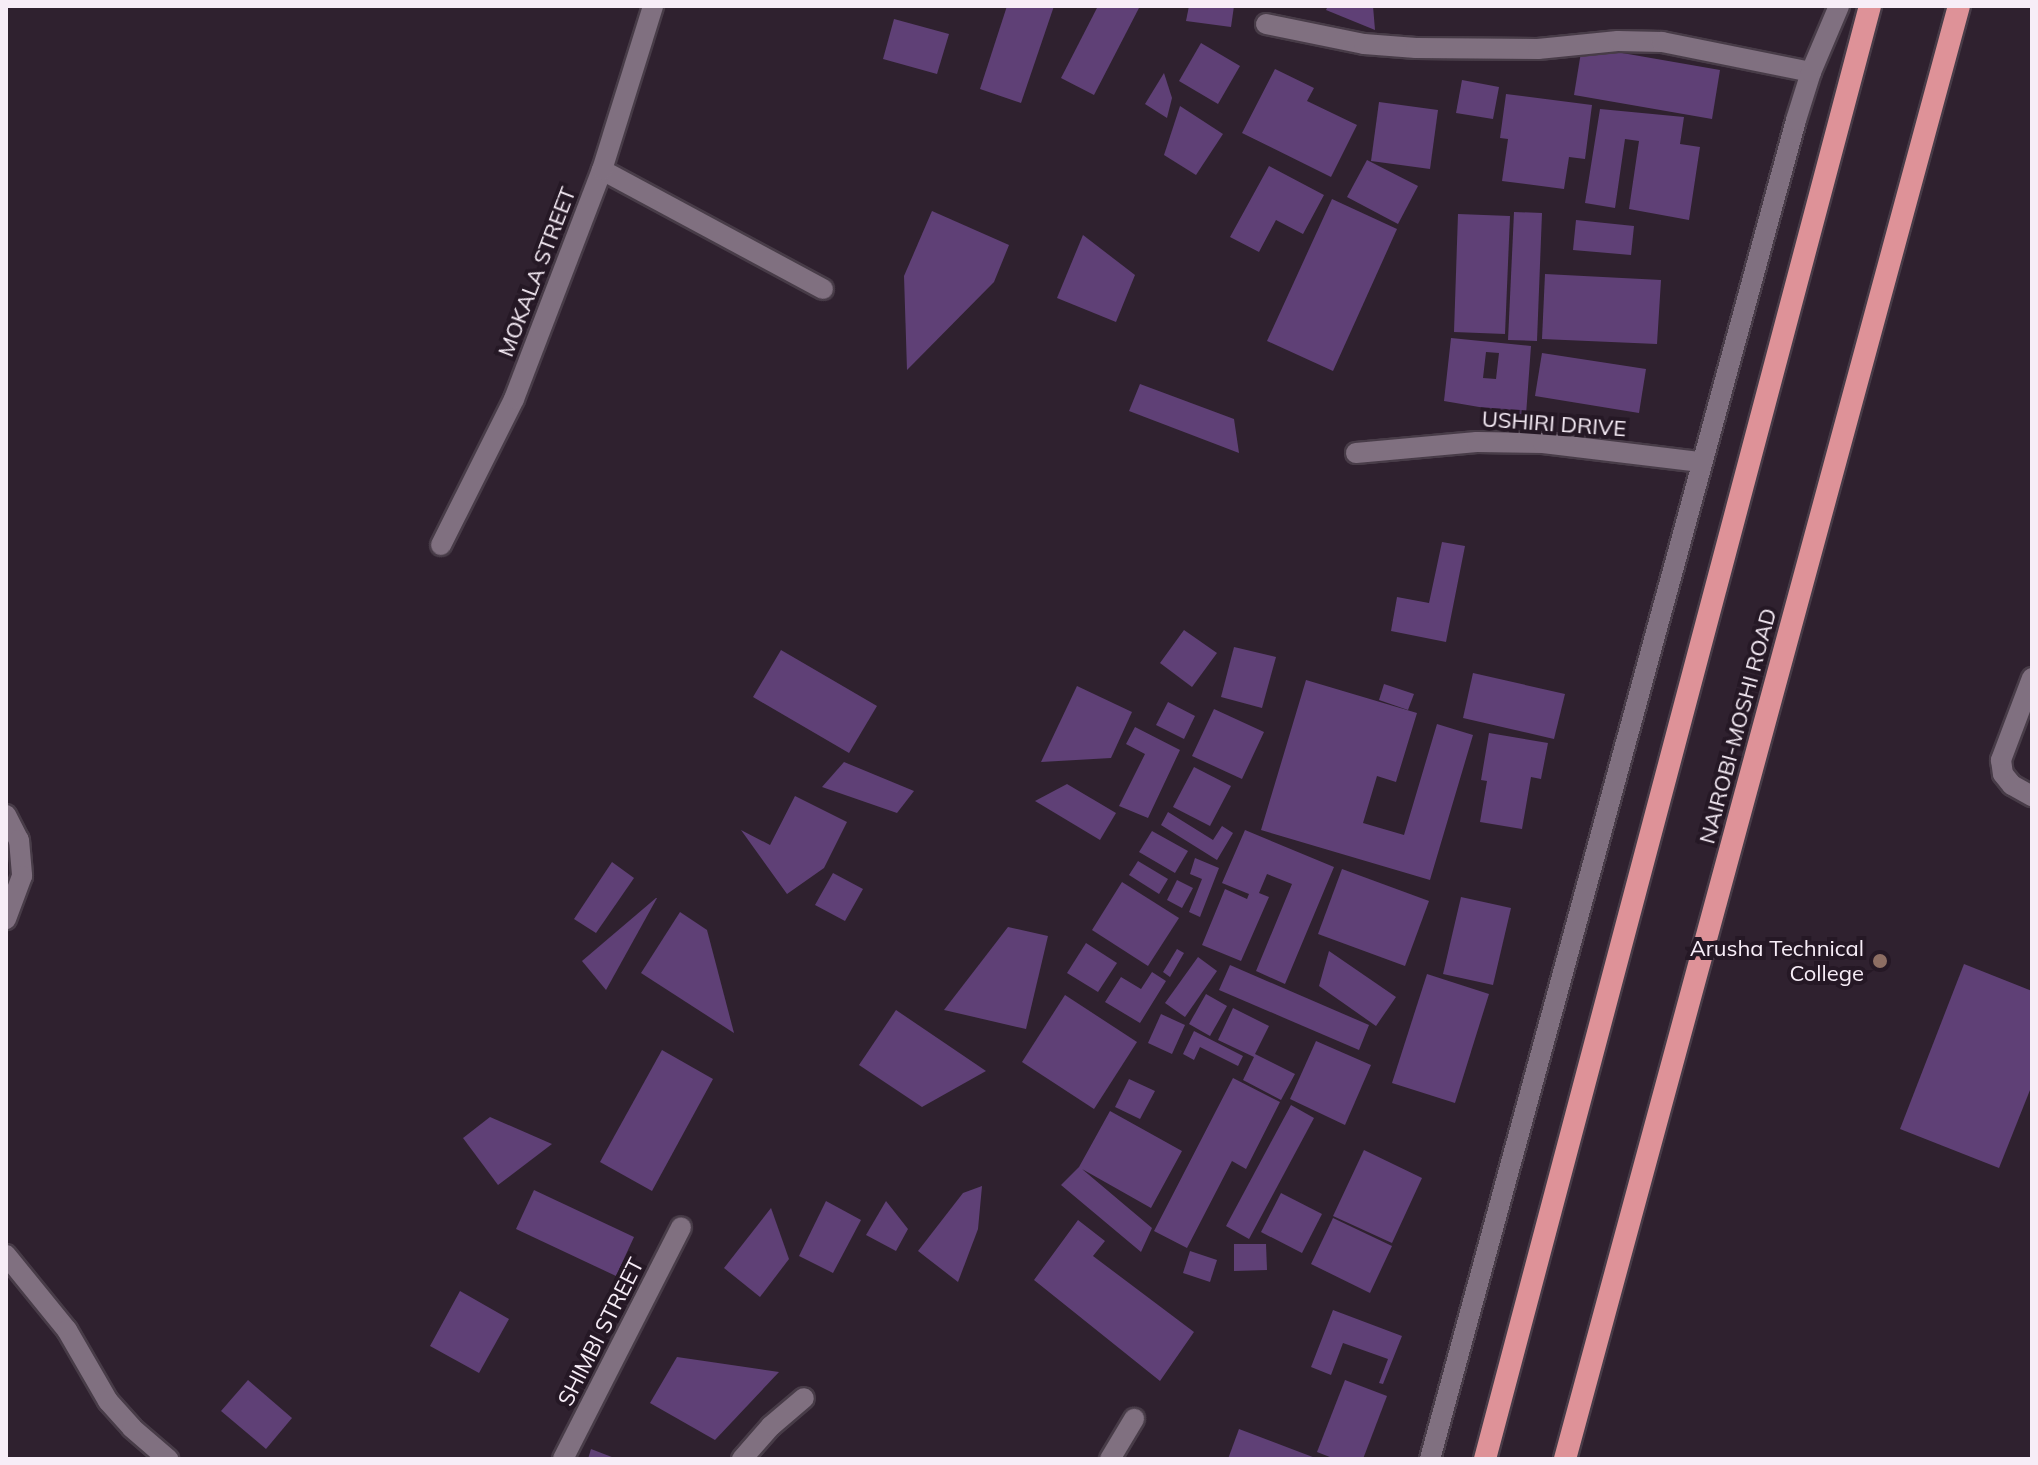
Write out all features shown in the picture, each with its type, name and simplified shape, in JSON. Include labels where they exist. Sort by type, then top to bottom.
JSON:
[{"type":"highway","points":[[1485,1459],[1870,6]]},
{"type":"highway","name":"NAIROBI-MOSHI ROAD","points":[[1565,1459],[1959,6]]},
{"type":"street","name":"MOKALA STREET","points":[[441,545],[514,399],[602,170],[653,6]]},
{"type":"street","points":[[1430,1459],[1701,462],[1811,72],[1839,6]]},
{"type":"street","points":[[1266,24],[1364,44],[1416,48],[1538,49],[1618,41],[1662,42],[1811,72]]},
{"type":"street","points":[[602,170],[823,289]]},
{"type":"street","name":"USHIRI DRIVE","points":[[1356,453],[1477,442],[1530,443],[1701,462]]},
{"type":"street","points":[[2032,678],[2001,760],[2003,774],[2032,796]]},
{"type":"street","points":[[6,815],[19,840],[22,876],[6,919]]},
{"type":"street","name":"SHIMBI STREET","points":[[563,1459],[681,1227]]},
{"type":"street","points":[[6,1255],[67,1330],[108,1401],[132,1428],[168,1459]]},
{"type":"street","points":[[742,1459],[771,1426],[804,1398]]},
{"type":"street","points":[[1110,1459],[1134,1419]]},
{"type":"building","points":[[1007,6],[1054,6],[1021,103],[980,89]]},
{"type":"building","points":[[1098,6],[1140,6],[1094,95],[1061,78]]},
{"type":"building","points":[[1189,6],[1234,6],[1231,27],[1186,21]]},
{"type":"building","points":[[1328,6],[1373,6],[1375,30],[1326,10]]},
{"type":"building","points":[[894,19],[949,34],[937,74],[883,59]]},
{"type":"building","points":[[1201,43],[1240,66],[1218,104],[1179,81]]},
{"type":"building","points":[[1582,46],[1720,70],[1712,119],[1574,95]]},
{"type":"building","points":[[1275,69],[1314,88],[1307,101],[1357,125],[1331,177],[1242,133]]},
{"type":"building","points":[[1164,73],[1172,98],[1167,118],[1145,104]]},
{"type":"building","points":[[1462,80],[1499,87],[1493,119],[1456,113]]},
{"type":"building","points":[[1506,94],[1592,105],[1585,159],[1569,157],[1564,189],[1502,181],[1508,139],[1500,138]]},
{"type":"building","points":[[1379,102],[1438,110],[1430,169],[1371,161]]},
{"type":"building","points":[[1180,106],[1223,134],[1196,175],[1164,155]]},
{"type":"building","points":[[1600,109],[1684,117],[1680,144],[1700,147],[1689,220],[1629,209],[1639,141],[1625,139],[1615,208],[1585,203]]},
{"type":"building","points":[[1367,160],[1418,186],[1398,224],[1347,197]]},
{"type":"building","points":[[1269,166],[1324,195],[1303,234],[1276,220],[1259,252],[1230,237]]},
{"type":"building","points":[[1332,199],[1397,229],[1333,371],[1267,341]]},
{"type":"building","points":[[932,211],[1009,245],[994,282],[907,370],[904,276]]},
{"type":"building","points":[[1514,212],[1542,213],[1537,341],[1508,340]]},
{"type":"building","points":[[1458,214],[1510,216],[1505,334],[1454,332]]},
{"type":"building","points":[[1576,220],[1634,226],[1631,255],[1573,250]]},
{"type":"building","points":[[1083,235],[1135,275],[1116,322],[1057,298]]},
{"type":"building","points":[[1545,274],[1661,280],[1657,344],[1542,339]]},
{"type":"building","points":[[1451,338],[1531,346],[1526,415],[1444,401]],"holes":[[[1486,352],[1499,353],[1496,379],[1483,378]]]},
{"type":"building","points":[[1542,353],[1646,369],[1639,413],[1535,396]]},
{"type":"building","points":[[1140,384],[1234,419],[1239,453],[1129,411]]},
{"type":"building","points":[[1442,542],[1465,546],[1446,642],[1391,631],[1397,597],[1429,603]]},
{"type":"building","points":[[1184,630],[1217,653],[1192,687],[1160,663]]},
{"type":"building","points":[[1234,647],[1276,657],[1262,708],[1221,697]]},
{"type":"building","points":[[781,650],[877,706],[849,753],[753,697]]},
{"type":"building","points":[[1473,673],[1565,694],[1554,739],[1463,718]]},
{"type":"building","points":[[1306,680],[1417,713],[1396,782],[1377,776],[1363,823],[1404,835],[1437,724],[1473,735],[1430,880],[1261,830]]},
{"type":"building","points":[[1384,684],[1414,694],[1408,710],[1379,700]]},
{"type":"building","points":[[1077,686],[1132,712],[1111,758],[1041,762]]},
{"type":"building","points":[[1168,702],[1195,716],[1184,739],[1156,725]]},
{"type":"building","points":[[1214,709],[1264,732],[1242,779],[1192,756]]},
{"type":"building","points":[[1135,727],[1180,750],[1148,818],[1119,806],[1145,754],[1126,744]]},
{"type":"building","points":[[1489,733],[1548,743],[1541,779],[1531,777],[1522,829],[1480,822],[1487,781],[1481,780]]},
{"type":"building","points":[[844,762],[914,791],[897,813],[822,787]]},
{"type":"building","points":[[1194,767],[1231,786],[1210,826],[1173,807]]},
{"type":"building","points":[[1067,784],[1116,813],[1100,840],[1035,801]]},
{"type":"building","points":[[795,796],[847,822],[824,868],[787,894],[741,830],[770,845]]},
{"type":"building","points":[[1168,812],[1213,840],[1222,826],[1233,833],[1217,860],[1161,825]]},
{"type":"building","points":[[1245,830],[1334,867],[1285,984],[1256,971],[1292,884],[1267,874],[1259,893],[1269,897],[1241,961],[1202,945],[1225,889],[1247,899],[1249,894],[1222,883]]},
{"type":"building","points":[[1152,831],[1188,851],[1175,873],[1139,852]]},
{"type":"building","points":[[1195,858],[1219,868],[1200,917],[1189,912],[1202,879],[1190,874]]},
{"type":"building","points":[[1138,861],[1168,879],[1159,894],[1129,875]]},
{"type":"building","points":[[612,862],[634,878],[596,933],[574,919]]},
{"type":"building","points":[[1342,869],[1429,901],[1405,966],[1318,934]]},
{"type":"building","points":[[833,873],[863,889],[845,921],[815,905]]},
{"type":"building","points":[[1177,880],[1193,888],[1182,908],[1167,900]]},
{"type":"building","points":[[1122,882],[1179,918],[1148,966],[1092,930]]},
{"type":"building","points":[[1461,897],[1511,908],[1493,985],[1443,974]]},
{"type":"building","points":[[657,898],[606,990],[582,961]]},
{"type":"building","points":[[680,912],[707,930],[734,1033],[641,973]]},
{"type":"building","points":[[1008,927],[1048,936],[1026,1029],[944,1010]]},
{"type":"building","points":[[1086,943],[1117,963],[1098,992],[1067,973]]},
{"type":"building","points":[[1177,949],[1184,953],[1170,977],[1163,972]]},
{"type":"building","points":[[1329,951],[1396,997],[1376,1026],[1319,986]]},
{"type":"building","points":[[1198,957],[1217,971],[1185,1017],[1165,1003]]},
{"type":"building","points":[[1964,964],[2032,991],[2032,1085],[1999,1168],[1900,1129]]},
{"type":"building","points":[[1230,965],[1369,1025],[1359,1050],[1219,990]]},
{"type":"building","points":[[1152,972],[1166,981],[1140,1023],[1105,1002],[1121,977],[1141,989]]},
{"type":"building","points":[[1427,974],[1489,994],[1455,1103],[1392,1083]]},
{"type":"building","points":[[1206,994],[1227,1006],[1210,1036],[1189,1024]]},
{"type":"building","points":[[1065,995],[1137,1042],[1094,1109],[1022,1062]]},
{"type":"building","points":[[1233,1008],[1269,1026],[1255,1054],[1295,1074],[1281,1100],[1243,1080],[1254,1057],[1218,1040]]},
{"type":"building","points":[[896,1010],[986,1071],[922,1107],[859,1065]]},
{"type":"building","points":[[1161,1014],[1185,1025],[1172,1054],[1148,1043]]},
{"type":"building","points":[[1194,1031],[1243,1056],[1238,1066],[1200,1047],[1194,1060],[1183,1054]]},
{"type":"building","points":[[1316,1041],[1371,1065],[1345,1125],[1290,1099]]},
{"type":"building","points":[[662,1050],[713,1079],[652,1191],[600,1162]]},
{"type":"building","points":[[1233,1078],[1280,1102],[1246,1169],[1232,1161],[1187,1248],[1154,1231]]},
{"type":"building","points":[[1129,1079],[1155,1091],[1140,1119],[1115,1107]]},
{"type":"building","points":[[1291,1105],[1314,1118],[1249,1239],[1226,1226]]},
{"type":"building","points":[[1110,1111],[1182,1151],[1151,1208],[1082,1169],[1152,1228],[1141,1252],[1061,1185],[1079,1167]]},
{"type":"building","points":[[490,1117],[552,1144],[498,1185],[463,1138]]},
{"type":"building","points":[[1364,1150],[1422,1178],[1392,1243],[1333,1216]]},
{"type":"building","points":[[982,1186],[978,1229],[958,1282],[918,1251],[963,1193]]},
{"type":"building","points":[[534,1190],[634,1237],[616,1276],[516,1229]]},
{"type":"building","points":[[1281,1193],[1322,1214],[1302,1253],[1261,1232]]},
{"type":"building","points":[[826,1201],[861,1220],[833,1273],[799,1256]]},
{"type":"building","points":[[886,1201],[908,1229],[896,1251],[866,1235]]},
{"type":"building","points":[[771,1208],[789,1259],[760,1297],[724,1268]]},
{"type":"building","points":[[1333,1218],[1392,1246],[1370,1293],[1311,1264]]},
{"type":"building","points":[[1078,1220],[1105,1241],[1093,1256],[1194,1332],[1160,1381],[1034,1280]]},
{"type":"building","points":[[1234,1244],[1266,1244],[1267,1270],[1234,1271]]},
{"type":"building","points":[[1190,1251],[1217,1260],[1210,1282],[1183,1273]]},
{"type":"building","points":[[460,1291],[509,1319],[479,1373],[430,1346]]},
{"type":"building","points":[[1333,1310],[1402,1336],[1383,1384],[1379,1383],[1388,1359],[1343,1343],[1331,1375],[1311,1367]]},
{"type":"building","points":[[677,1357],[779,1372],[715,1440],[650,1403]]},
{"type":"building","points":[[248,1380],[292,1418],[266,1449],[221,1411]]},
{"type":"building","points":[[1345,1380],[1387,1396],[1363,1459],[1335,1459],[1317,1452]]},
{"type":"building","points":[[1239,1429],[1318,1459],[1228,1459]]},
{"type":"building","points":[[591,1449],[617,1459],[588,1459]]},
{"type":"place","name":"Arusha Technical College","points":[[1880,961]]}]
